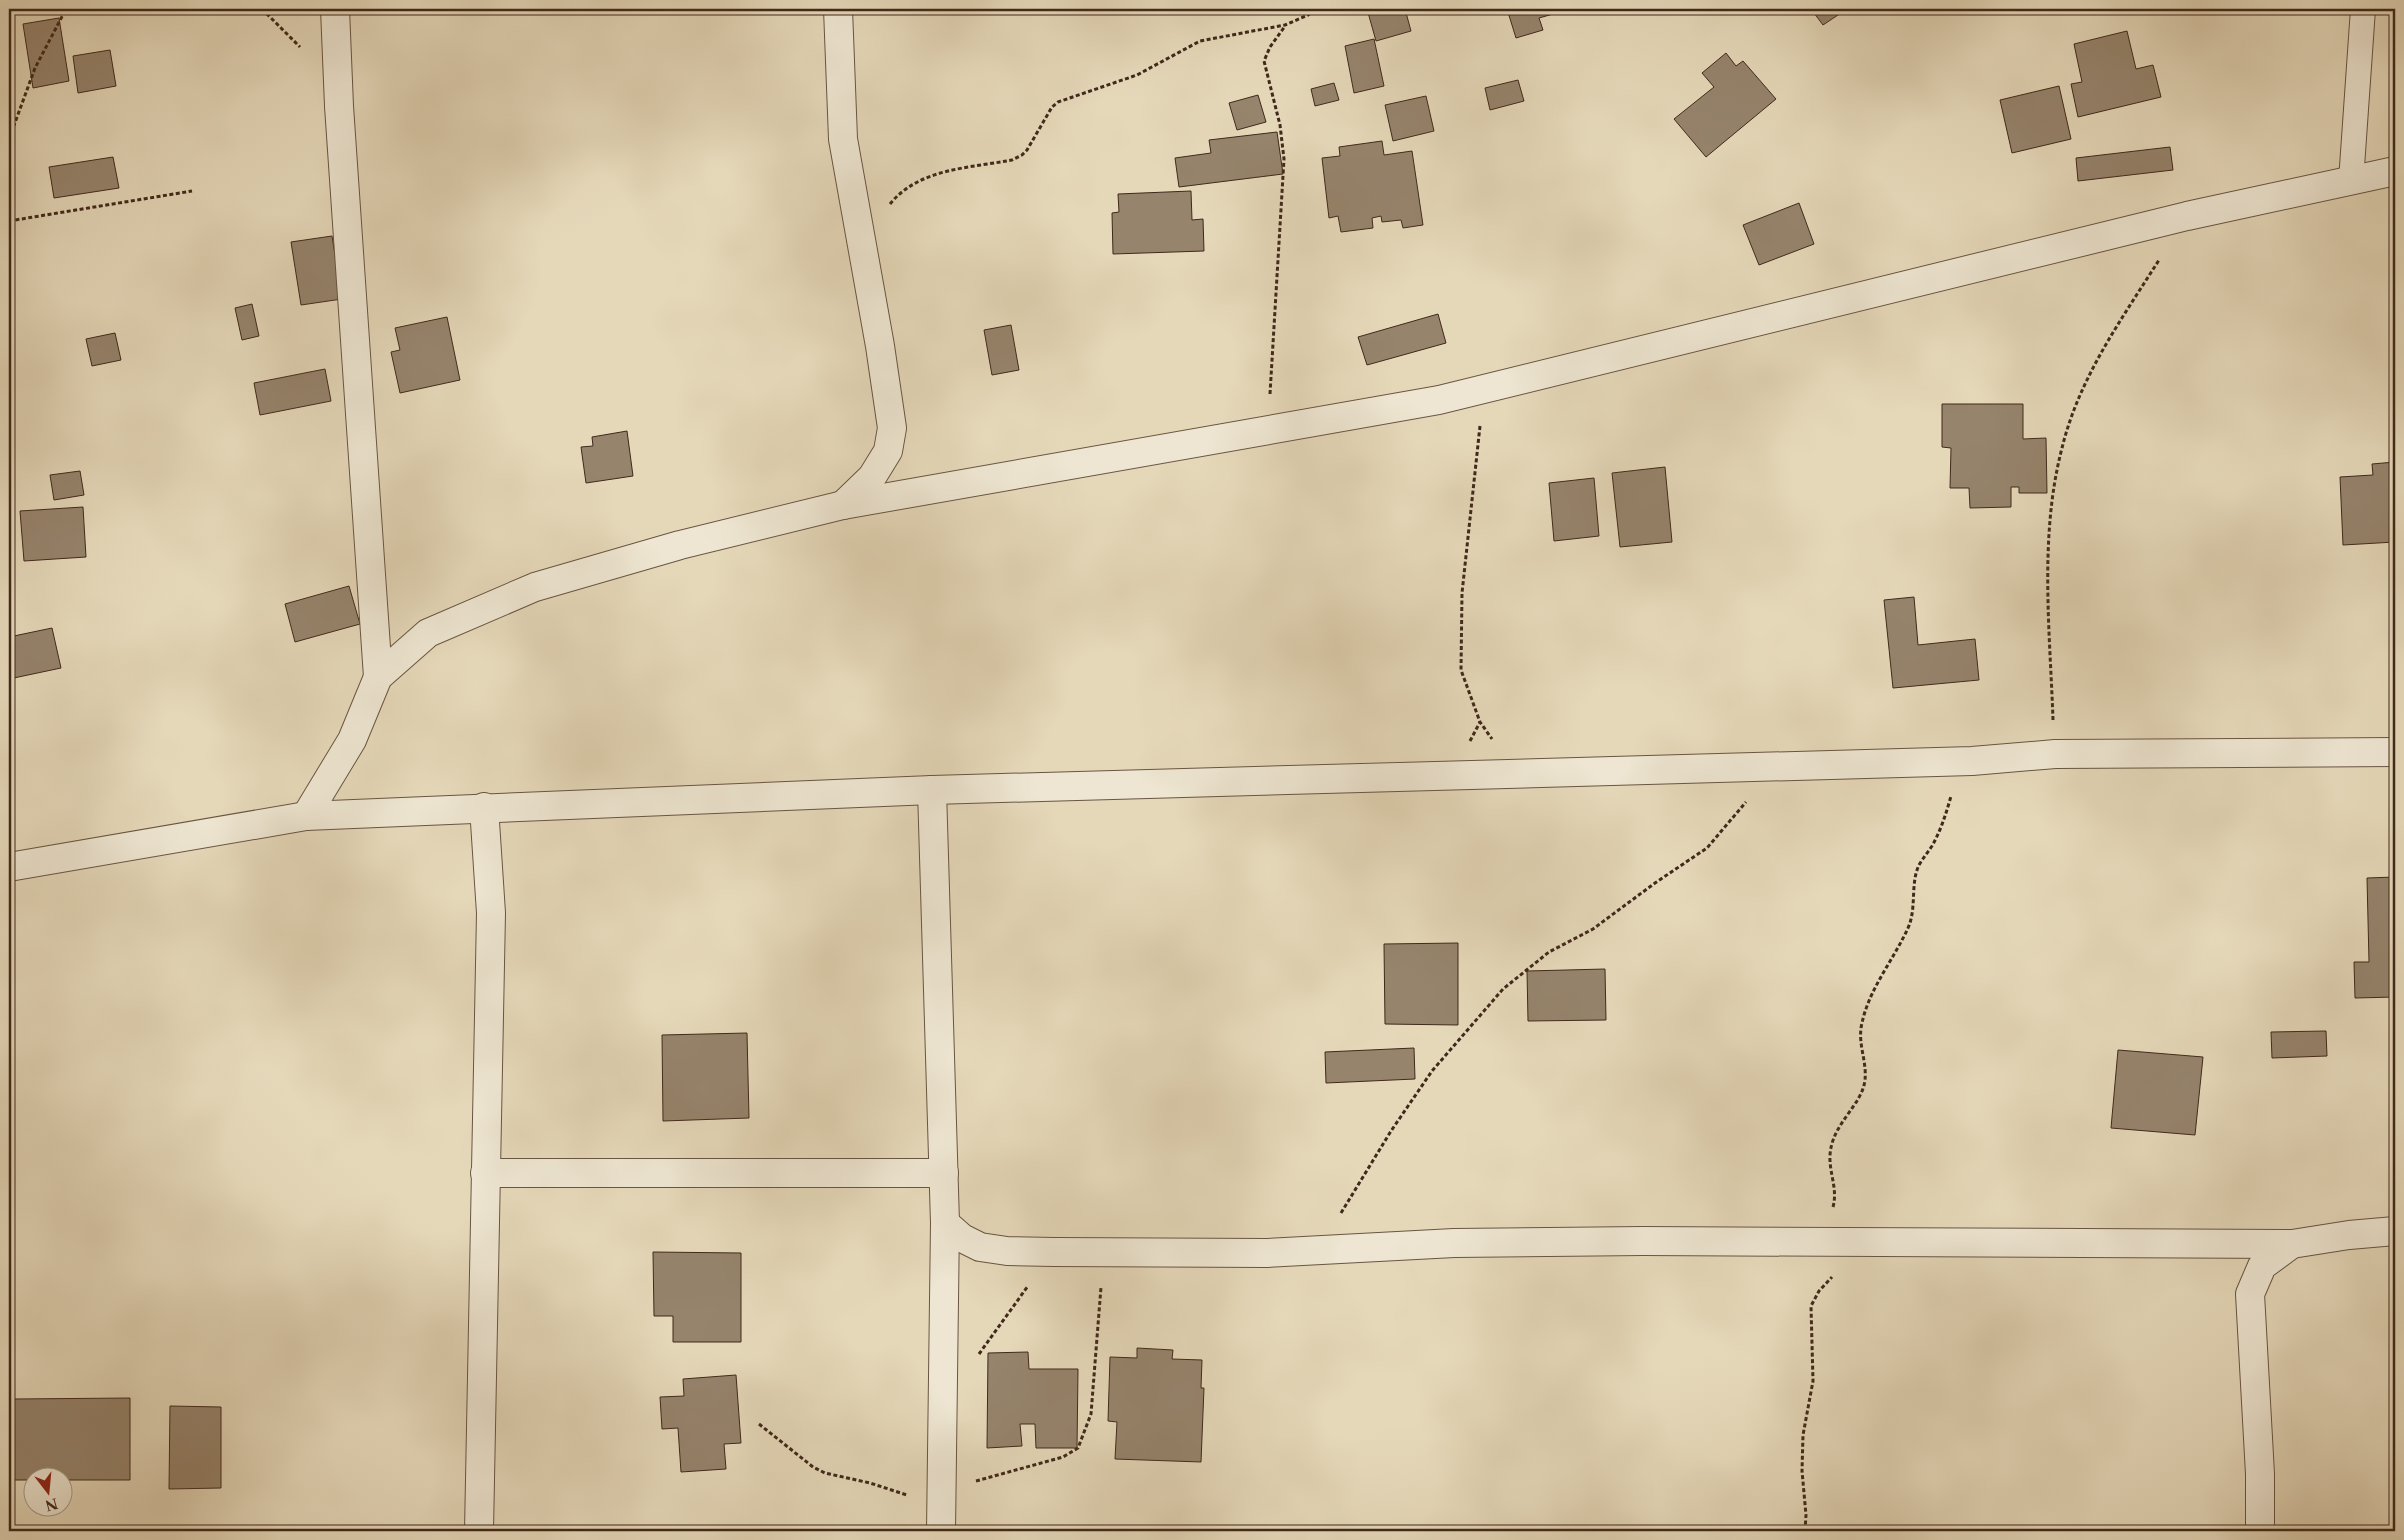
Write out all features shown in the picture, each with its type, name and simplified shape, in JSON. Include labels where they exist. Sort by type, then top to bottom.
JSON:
[{"type":"street","points":[[306,816],[352,740],[378,676],[339,116],[335,9]]},
{"type":"street","points":[[838,9],[843,139],[880,346],[892,428],[888,451],[872,477],[843,505]]},
{"type":"street","points":[[378,676],[428,633],[535,587],[680,546],[843,505],[1439,400],[2187,216],[2395,171]]},
{"type":"street","points":[[9,867],[306,816],[484,807],[932,790],[1525,775],[1777,765],[1972,761],[2054,754],[2395,752]]},
{"type":"street","points":[[932,790],[945,1222],[941,1531]]},
{"type":"street","points":[[479,1531],[491,912],[484,807]]},
{"type":"street","points":[[485,1173],[944,1173]]},
{"type":"street","points":[[945,1222],[962,1238],[980,1247],[1006,1251],[1054,1252],[1267,1253],[1454,1243],[2292,1244],[2349,1235],[2395,1231]]},
{"type":"street","points":[[2260,1531],[2260,1474],[2250,1294],[2262,1266],[2292,1244]]},
{"type":"lane","points":[[2351,181],[2363,9]]},
{"type":"path","points":[[9,139],[35,68],[66,9]]},
{"type":"path","points":[[861,239],[898,194],[925,176],[1012,160],[1022,155],[1052,107],[1058,102],[1138,75],[1200,41],[1285,25],[1308,15],[1315,9]]},
{"type":"path","points":[[1268,430],[1284,159],[1280,125],[1264,61],[1270,47],[1285,25]]},
{"type":"path","points":[[9,221],[192,192]]},
{"type":"path","points":[[2054,754],[2049,601],[2050,519],[2062,448],[2082,392],[2099,354],[2187,216]]},
{"type":"path","points":[[1484,388],[1462,593],[1461,670],[1480,722],[1494,742],[1525,775]]},
{"type":"path","points":[[1805,1531],[1806,1515],[1802,1471],[1803,1435],[1813,1381],[1811,1306],[1814,1299],[1835,1272],[1836,1264],[1829,1225],[1836,1198],[1830,1156],[1834,1136],[1844,1117],[1860,1096],[1865,1080],[1859,1039],[1862,1022],[1892,955],[1908,928],[1914,911],[1915,878],[1919,865],[1944,822],[1953,792],[1972,761]]},
{"type":"path","points":[[1339,1216],[1390,1132],[1432,1071],[1503,989],[1549,952],[1593,929],[1654,883],[1707,848],[1777,765]]},
{"type":"path","points":[[942,1398],[996,1332],[1011,1307],[1054,1252]]},
{"type":"path","points":[[759,1424],[796,1455],[825,1473],[870,1483],[911,1496],[942,1494],[975,1482],[1063,1457],[1078,1448],[1091,1414],[1104,1252]]},
{"type":"building","points":[[933,9],[959,9],[935,14]]},
{"type":"building","points":[[1367,9],[1405,9],[1411,31],[1376,41]]},
{"type":"building","points":[[1507,9],[1551,9],[1553,14],[1539,18],[1543,30],[1516,38]]},
{"type":"building","points":[[1811,9],[1847,9],[1823,25]]},
{"type":"building","points":[[59,18],[69,81],[33,88],[23,24]]},
{"type":"building","points":[[2127,31],[2136,69],[2153,65],[2161,97],[2078,117],[2071,84],[2082,82],[2074,44]]},
{"type":"building","points":[[1374,39],[1384,86],[1354,93],[1345,46]]},
{"type":"building","points":[[110,50],[116,86],[78,93],[73,56]]},
{"type":"building","points":[[1726,53],[1736,66],[1743,61],[1776,99],[1706,157],[1674,119],[1714,87],[1702,73]]},
{"type":"building","points":[[1518,80],[1524,101],[1490,110],[1485,88]]},
{"type":"building","points":[[1334,83],[1339,100],[1315,106],[1311,89]]},
{"type":"building","points":[[2059,86],[2071,139],[2012,153],[2000,100]]},
{"type":"building","points":[[1258,95],[1266,122],[1237,130],[1229,103]]},
{"type":"building","points":[[1426,96],[1434,131],[1393,141],[1385,105]]},
{"type":"building","points":[[1277,132],[1283,174],[1179,187],[1175,158],[1211,153],[1209,140]]},
{"type":"building","points":[[1382,141],[1384,155],[1412,151],[1423,225],[1403,228],[1401,220],[1382,222],[1381,216],[1372,218],[1373,228],[1341,232],[1338,216],[1329,218],[1322,158],[1340,156],[1339,147]]},
{"type":"building","points":[[2170,147],[2173,170],[2078,181],[2076,158]]},
{"type":"building","points":[[113,157],[119,188],[54,198],[49,167]]},
{"type":"building","points":[[1191,191],[1192,220],[1203,219],[1204,251],[1113,254],[1112,213],[1119,212],[1118,194]]},
{"type":"building","points":[[1799,203],[1814,244],[1759,265],[1743,225]]},
{"type":"building","points":[[332,236],[342,299],[301,305],[291,242]]},
{"type":"building","points":[[252,304],[259,336],[242,340],[235,308]]},
{"type":"building","points":[[1438,314],[1446,343],[1367,365],[1358,337]]},
{"type":"building","points":[[447,317],[460,380],[400,393],[391,352],[400,350],[395,328]]},
{"type":"building","points":[[1011,325],[1019,370],[992,375],[984,330]]},
{"type":"building","points":[[115,333],[121,360],[92,366],[86,339]]},
{"type":"building","points":[[325,369],[331,401],[260,415],[254,383]]},
{"type":"building","points":[[1942,404],[2023,404],[2023,439],[2046,438],[2047,493],[2019,493],[2019,487],[2011,487],[2011,507],[1970,508],[1969,488],[1950,488],[1951,448],[1942,447]]},
{"type":"building","points":[[627,431],[633,476],[586,483],[581,447],[593,446],[592,437]]},
{"type":"building","points":[[2395,462],[2395,542],[2343,545],[2340,477],[2373,475],[2372,464]]},
{"type":"building","points":[[1665,467],[1672,542],[1620,547],[1612,473]]},
{"type":"building","points":[[80,471],[84,495],[54,500],[50,475]]},
{"type":"building","points":[[1594,478],[1599,536],[1554,541],[1549,483]]},
{"type":"building","points":[[83,507],[86,557],[24,561],[20,511]]},
{"type":"building","points":[[349,586],[360,624],[295,642],[285,604]]},
{"type":"building","points":[[1914,597],[1918,645],[1975,639],[1979,680],[1893,688],[1884,600]]},
{"type":"building","points":[[52,628],[61,668],[9,679],[9,637]]},
{"type":"building","points":[[2395,877],[2395,997],[2355,998],[2354,962],[2369,962],[2367,878]]},
{"type":"building","points":[[1458,943],[1458,1025],[1385,1024],[1384,944]]},
{"type":"building","points":[[1605,969],[1606,1020],[1528,1021],[1527,971]]},
{"type":"building","points":[[2326,1031],[2327,1056],[2272,1058],[2271,1032]]},
{"type":"building","points":[[747,1033],[749,1118],[663,1121],[662,1035]]},
{"type":"building","points":[[1414,1048],[1415,1079],[1326,1083],[1325,1052]]},
{"type":"building","points":[[2118,1050],[2203,1057],[2195,1135],[2111,1128]]},
{"type":"building","points":[[653,1252],[741,1253],[741,1342],[673,1342],[673,1316],[654,1316]]},
{"type":"building","points":[[1137,1348],[1173,1350],[1172,1359],[1202,1360],[1201,1388],[1204,1388],[1201,1462],[1115,1459],[1117,1422],[1108,1421],[1110,1357],[1137,1358]]},
{"type":"building","points":[[1028,1352],[1029,1369],[1078,1369],[1077,1448],[1036,1448],[1035,1424],[1020,1424],[1022,1446],[987,1448],[988,1353]]},
{"type":"building","points":[[736,1375],[741,1443],[724,1444],[726,1469],[681,1472],[678,1428],[662,1429],[660,1397],[684,1396],[683,1379]]},
{"type":"building","points":[[130,1398],[130,1480],[72,1480],[72,1468],[22,1468],[22,1480],[14,1480],[14,1456],[9,1456],[9,1413],[14,1413],[14,1399]]},
{"type":"building","points":[[170,1406],[221,1407],[221,1488],[169,1489]]}]
